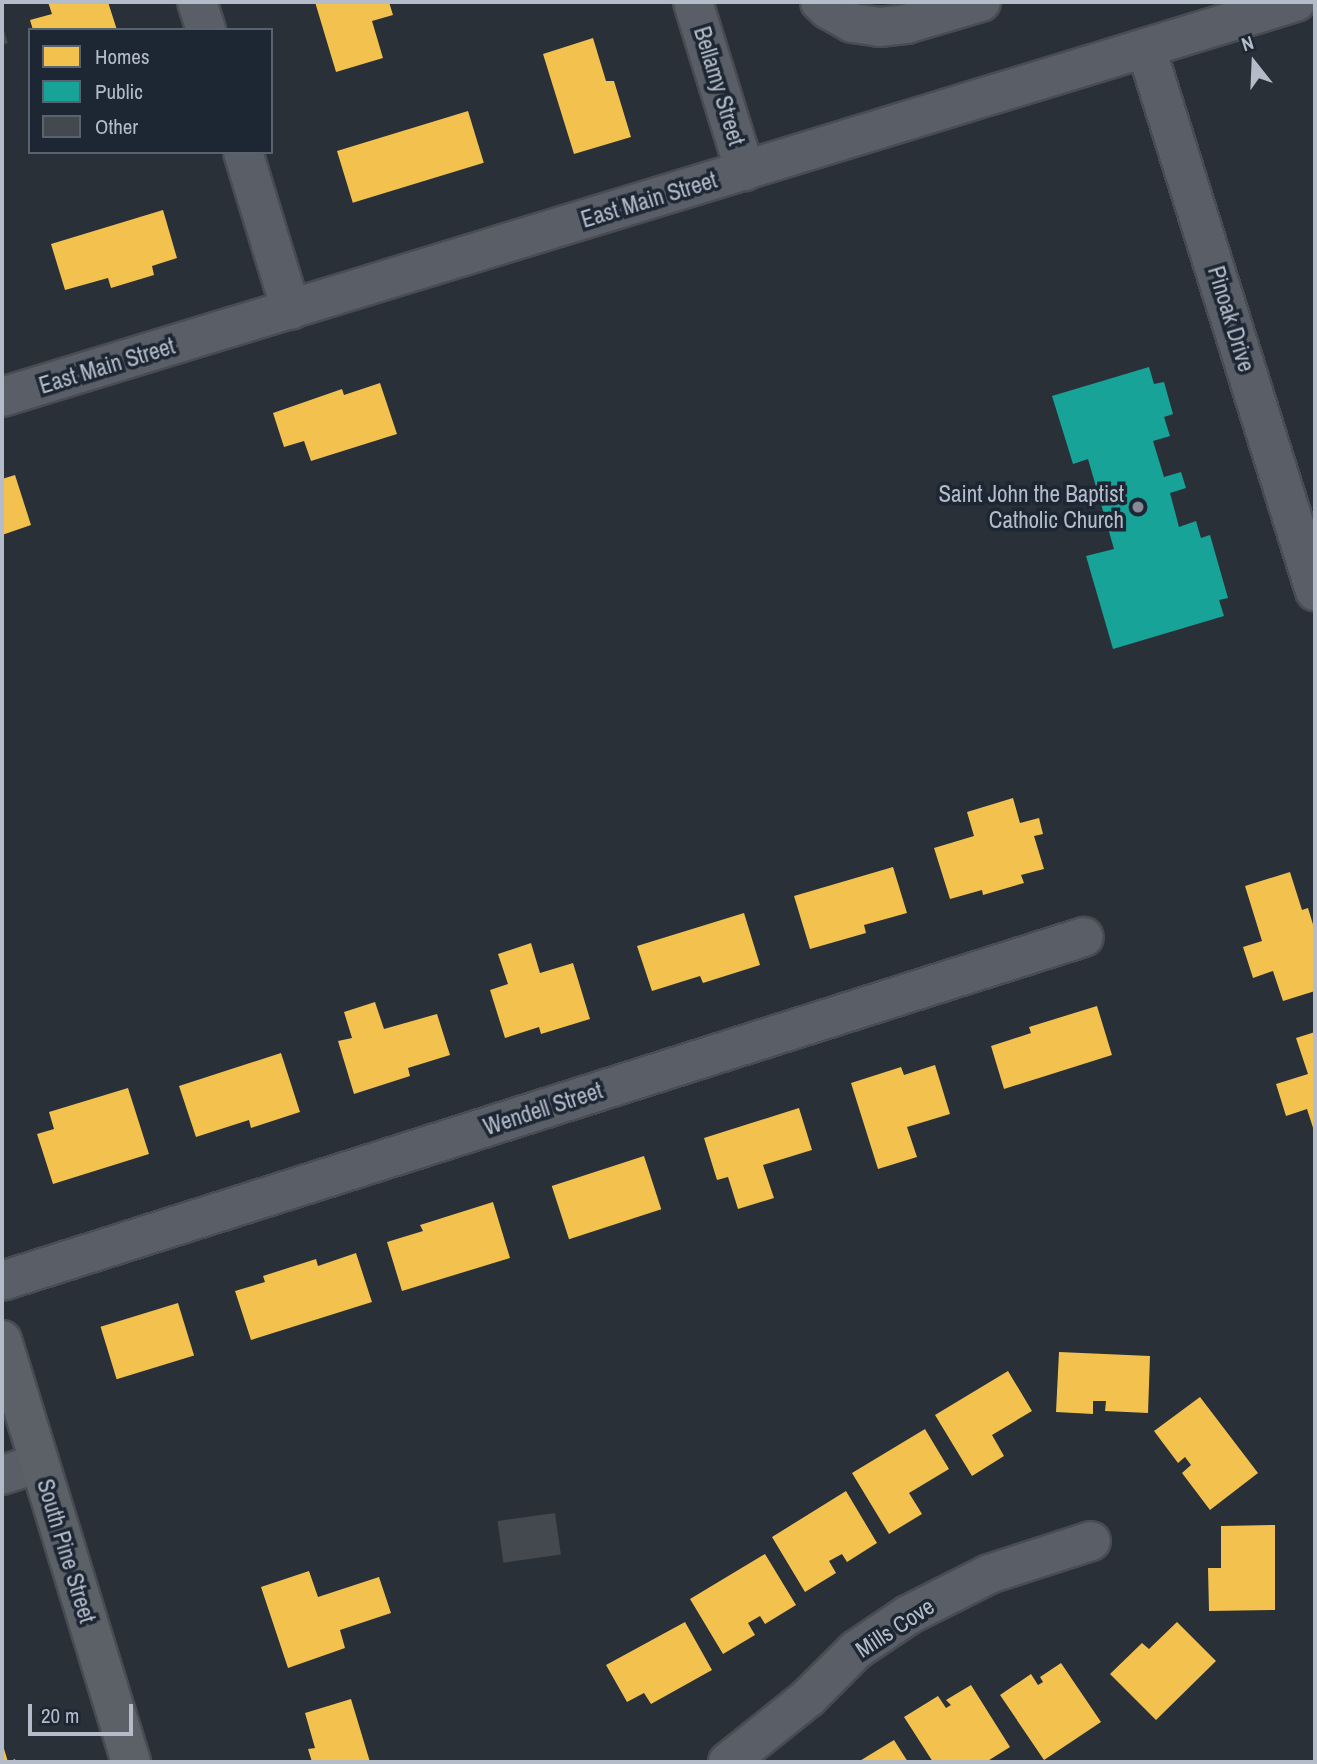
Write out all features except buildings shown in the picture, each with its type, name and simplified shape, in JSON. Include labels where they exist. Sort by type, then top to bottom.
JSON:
[{"type":"main road","name":"South Pine Street","points":[[2,1340],[131,1762]]},
{"type":"street","points":[[197,2],[205,28]]},
{"type":"street","name":"Bellamy Street","points":[[692,2],[745,171]]},
{"type":"street","points":[[820,2],[852,23],[879,27],[905,24],[981,2]]},
{"type":"street","name":"East Main Street","points":[[2,397],[1296,2]]},
{"type":"street","name":"Pinoak Drive","points":[[1146,48],[1315,591]]},
{"type":"street","points":[[244,154],[291,310]]},
{"type":"street","name":"Wendell Street","points":[[2,1281],[1084,937]]},
{"type":"street","points":[[2,1475],[39,1463]]},
{"type":"street","name":"Mills Cove","points":[[728,1762],[808,1698],[856,1650],[908,1615],[989,1574],[1091,1541]]},
{"type":"place","name":"Saint John the Baptist Catholic Church","points":[[1138,507]]}]
